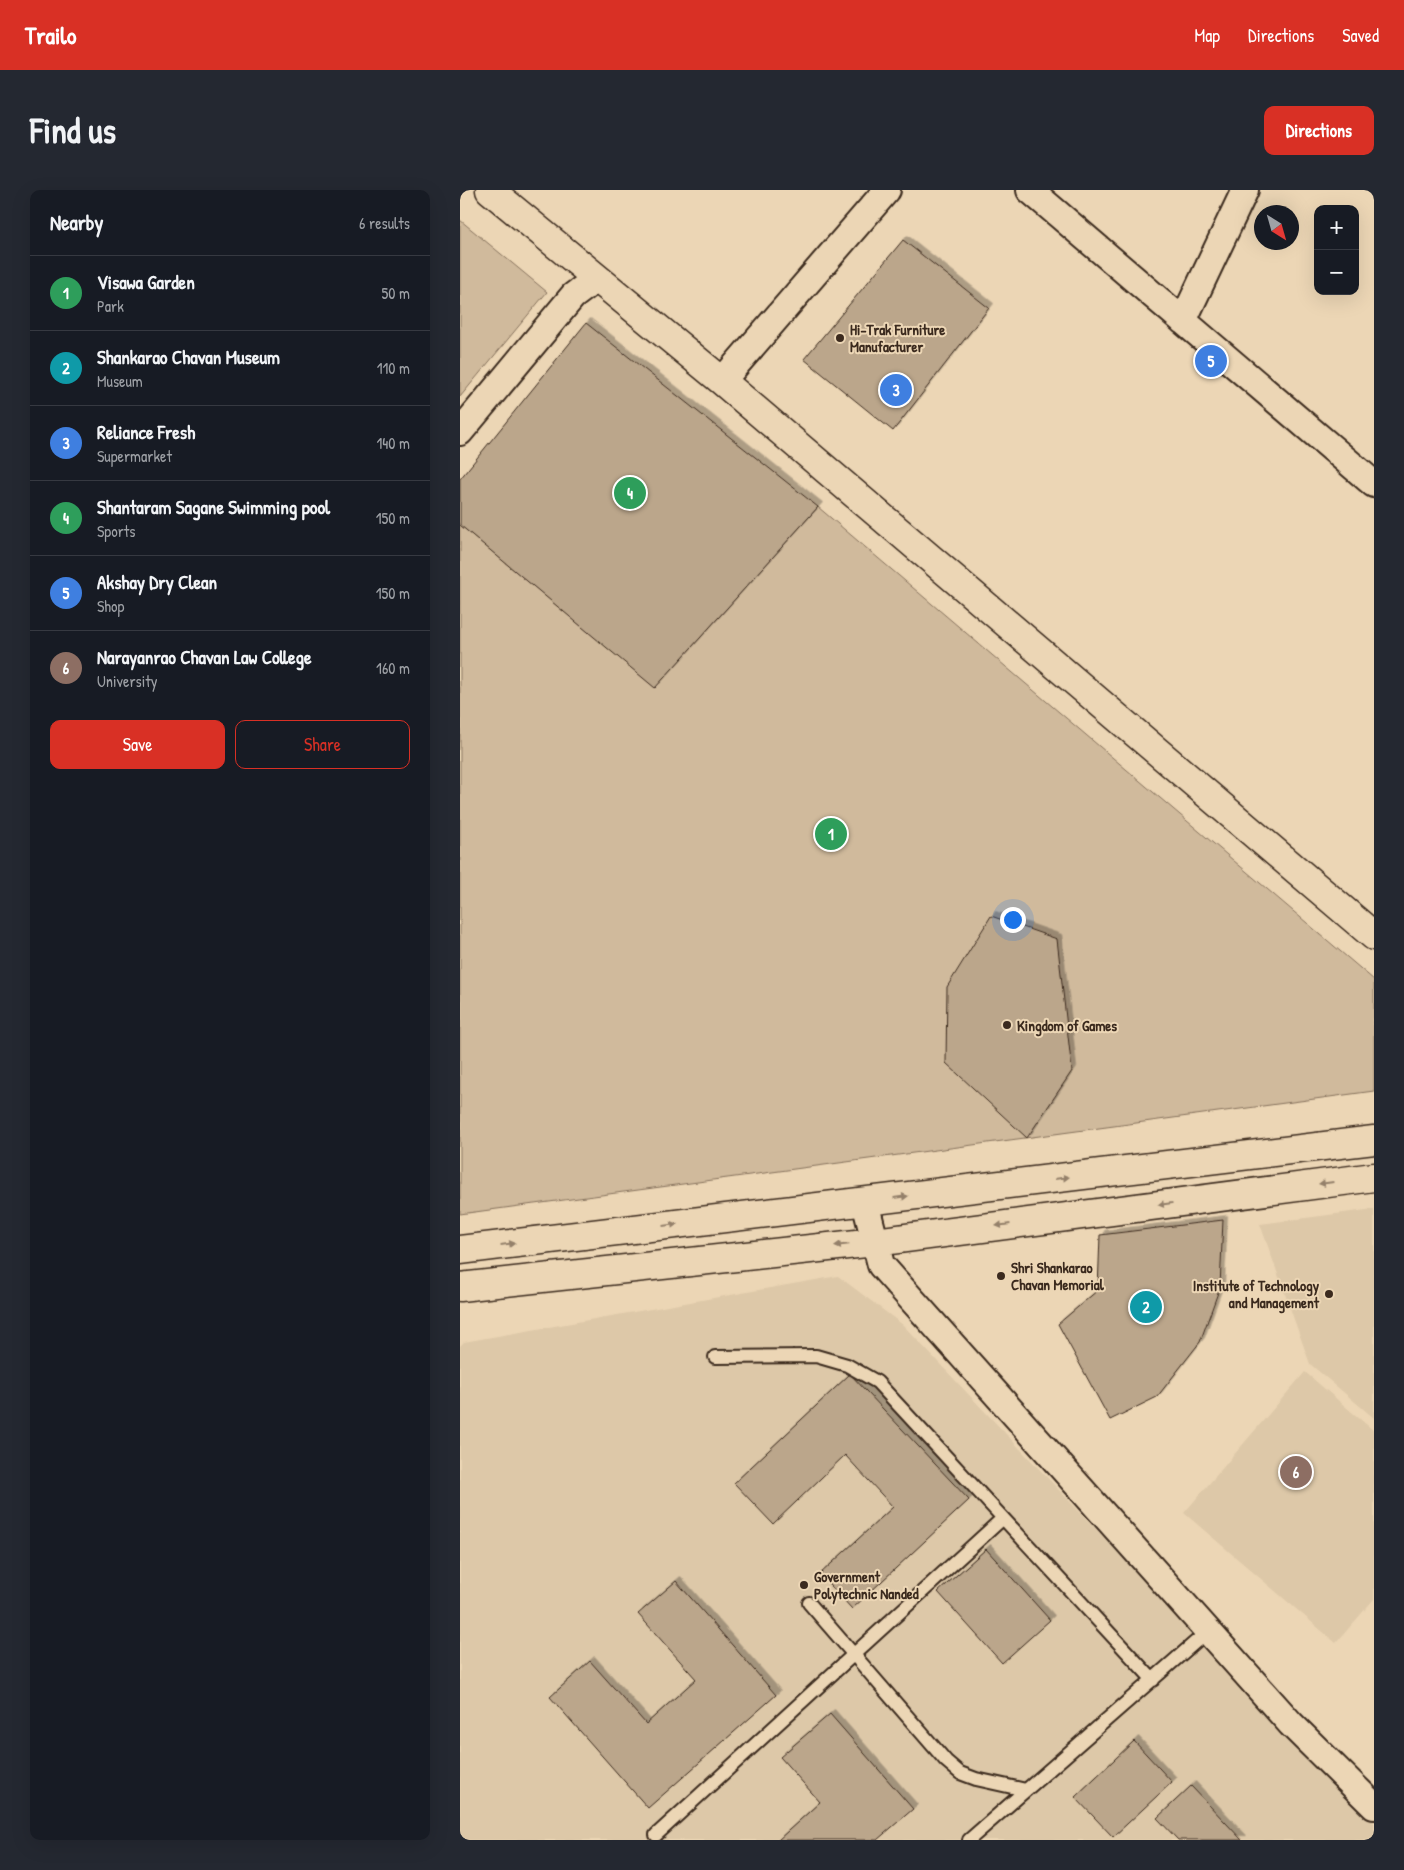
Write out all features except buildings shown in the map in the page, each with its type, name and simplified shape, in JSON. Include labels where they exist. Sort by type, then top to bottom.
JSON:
[{"type":"main road","points":[[490,190],[722,381],[1374,936]]},
{"type":"main road","points":[[460,1250],[1374,1140]]},
{"type":"main road","points":[[460,1287],[876,1242],[1374,1177]]},
{"type":"street","points":[[722,381],[887,190]]},
{"type":"street","points":[[1030,190],[1374,484]]},
{"type":"street","points":[[1183,321],[1245,190]]},
{"type":"street","points":[[460,432],[574,296],[597,278]]},
{"type":"street","points":[[865,1202],[881,1265],[1291,1724],[1374,1806]]},
{"type":"lane","points":[[714,1357],[816,1356],[847,1365],[878,1382],[1153,1680]]},
{"type":"lane","points":[[656,1835],[1003,1518]]},
{"type":"lane","points":[[809,1603],[946,1761],[960,1773],[976,1779],[1026,1790]]},
{"type":"lane","points":[[969,1840],[1208,1631]]},
{"type":"shaded area","points":[[460,220],[547,292],[460,397]]},
{"type":"shaded area","points":[[818,507],[1374,980],[1374,1091],[460,1214],[460,525],[655,687]]},
{"type":"shaded area","name":"Institute of Technology and Management","points":[[1374,1209],[1374,1418],[1310,1364],[1260,1224]]},
{"type":"shaded area","name":"Government Polytechnic Nanded","points":[[838,1276],[903,1325],[1374,1823],[1374,1840],[460,1840],[460,1346],[464,1342]]},
{"type":"shaded area","points":[[1305,1372],[1374,1431],[1374,1599],[1336,1643],[1184,1513]]},
{"type":"place","name":"Hi-Trak Furniture Manufacturer","points":[[840,338]]},
{"type":"place","name":"Akshay Dry Clean","points":[[1211,361]]},
{"type":"place","name":"Reliance Fresh","points":[[896,390]]},
{"type":"place","name":"Shantaram Sagane Swimming pool","points":[[630,493]]},
{"type":"place","name":"Visawa Garden","points":[[831,834]]},
{"type":"place","name":"Kingdom of Games","points":[[1007,1025]]},
{"type":"place","name":"Shri Shankarao Chavan Memorial","points":[[1001,1276]]},
{"type":"place","name":"Institute of Technology and Management","points":[[1329,1294]]},
{"type":"place","name":"Shankarao Chavan Museum","points":[[1146,1307]]},
{"type":"place","name":"Narayanrao Chavan Law College","points":[[1296,1472]]},
{"type":"place","name":"Government Polytechnic Nanded","points":[[804,1585]]}]
